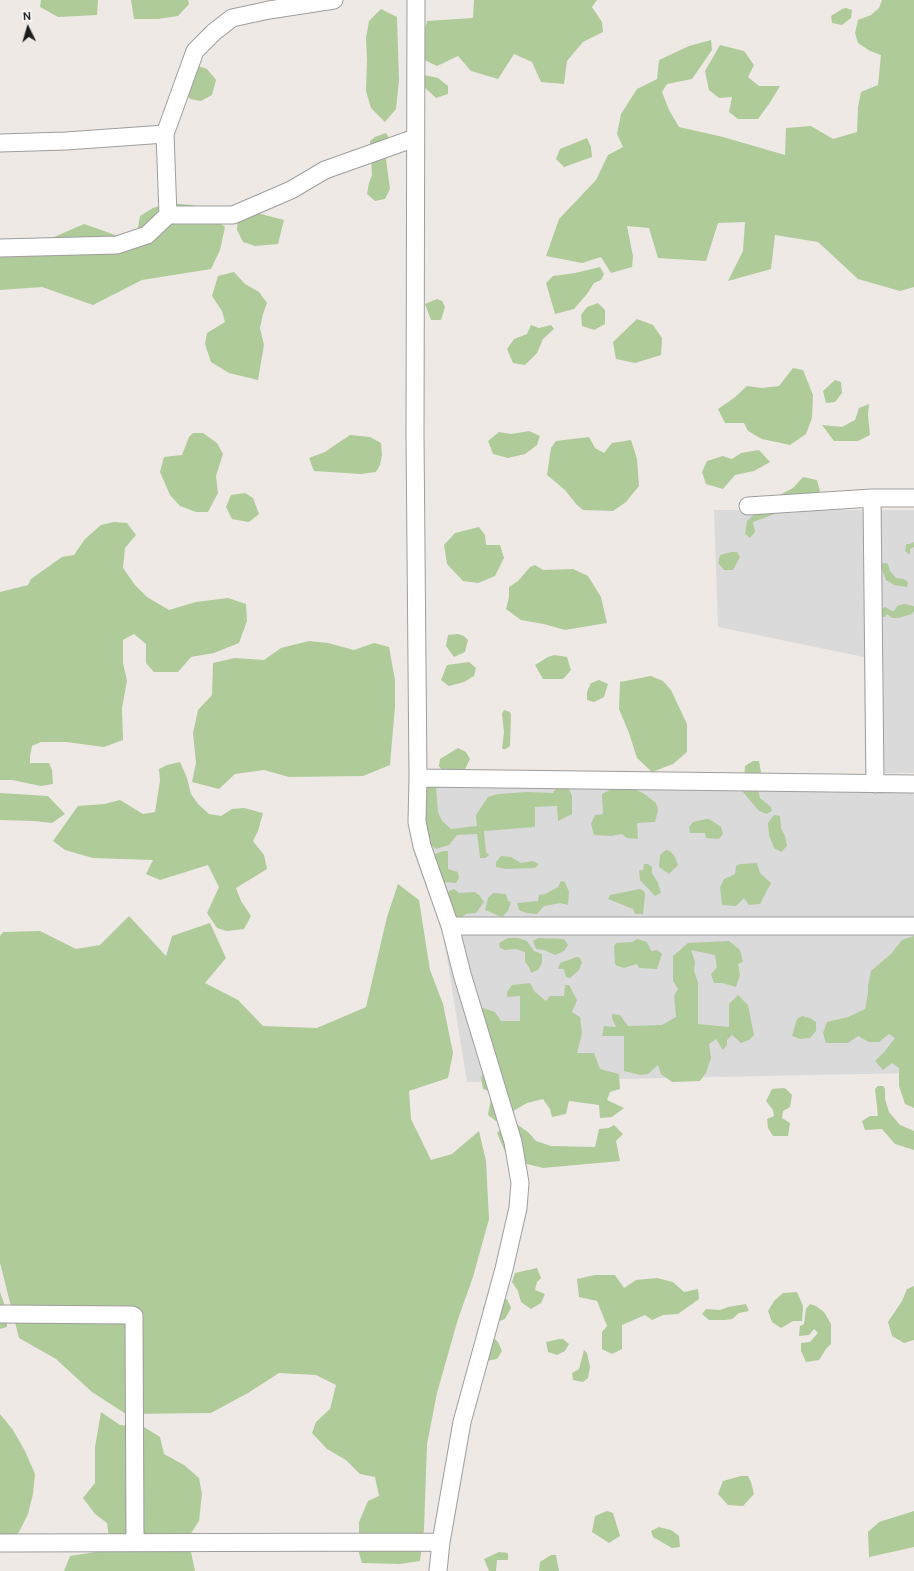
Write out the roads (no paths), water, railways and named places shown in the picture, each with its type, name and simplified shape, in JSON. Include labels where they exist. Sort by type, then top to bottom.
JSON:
[{"type":"street","points":[[168,215],[165,134],[196,51],[214,32],[232,18],[269,10],[334,0]]},
{"type":"street","points":[[416,0],[415,443],[418,778],[417,822],[422,846],[450,926],[462,974],[513,1142],[520,1183],[518,1208],[511,1238],[462,1422],[441,1542],[438,1571]]},
{"type":"street","points":[[0,144],[74,141],[165,134]]},
{"type":"street","points":[[0,248],[117,245],[147,235],[168,215],[233,215],[291,190],[325,170],[415,138]]},
{"type":"street","points":[[872,498],[874,784]]},
{"type":"street","points":[[748,506],[872,498],[914,498]]},
{"type":"street","points":[[418,778],[914,784]]},
{"type":"street","points":[[450,926],[914,926]]},
{"type":"street","points":[[0,1314],[134,1316],[135,1542]]},
{"type":"street","points":[[0,1543],[441,1542]]}]
